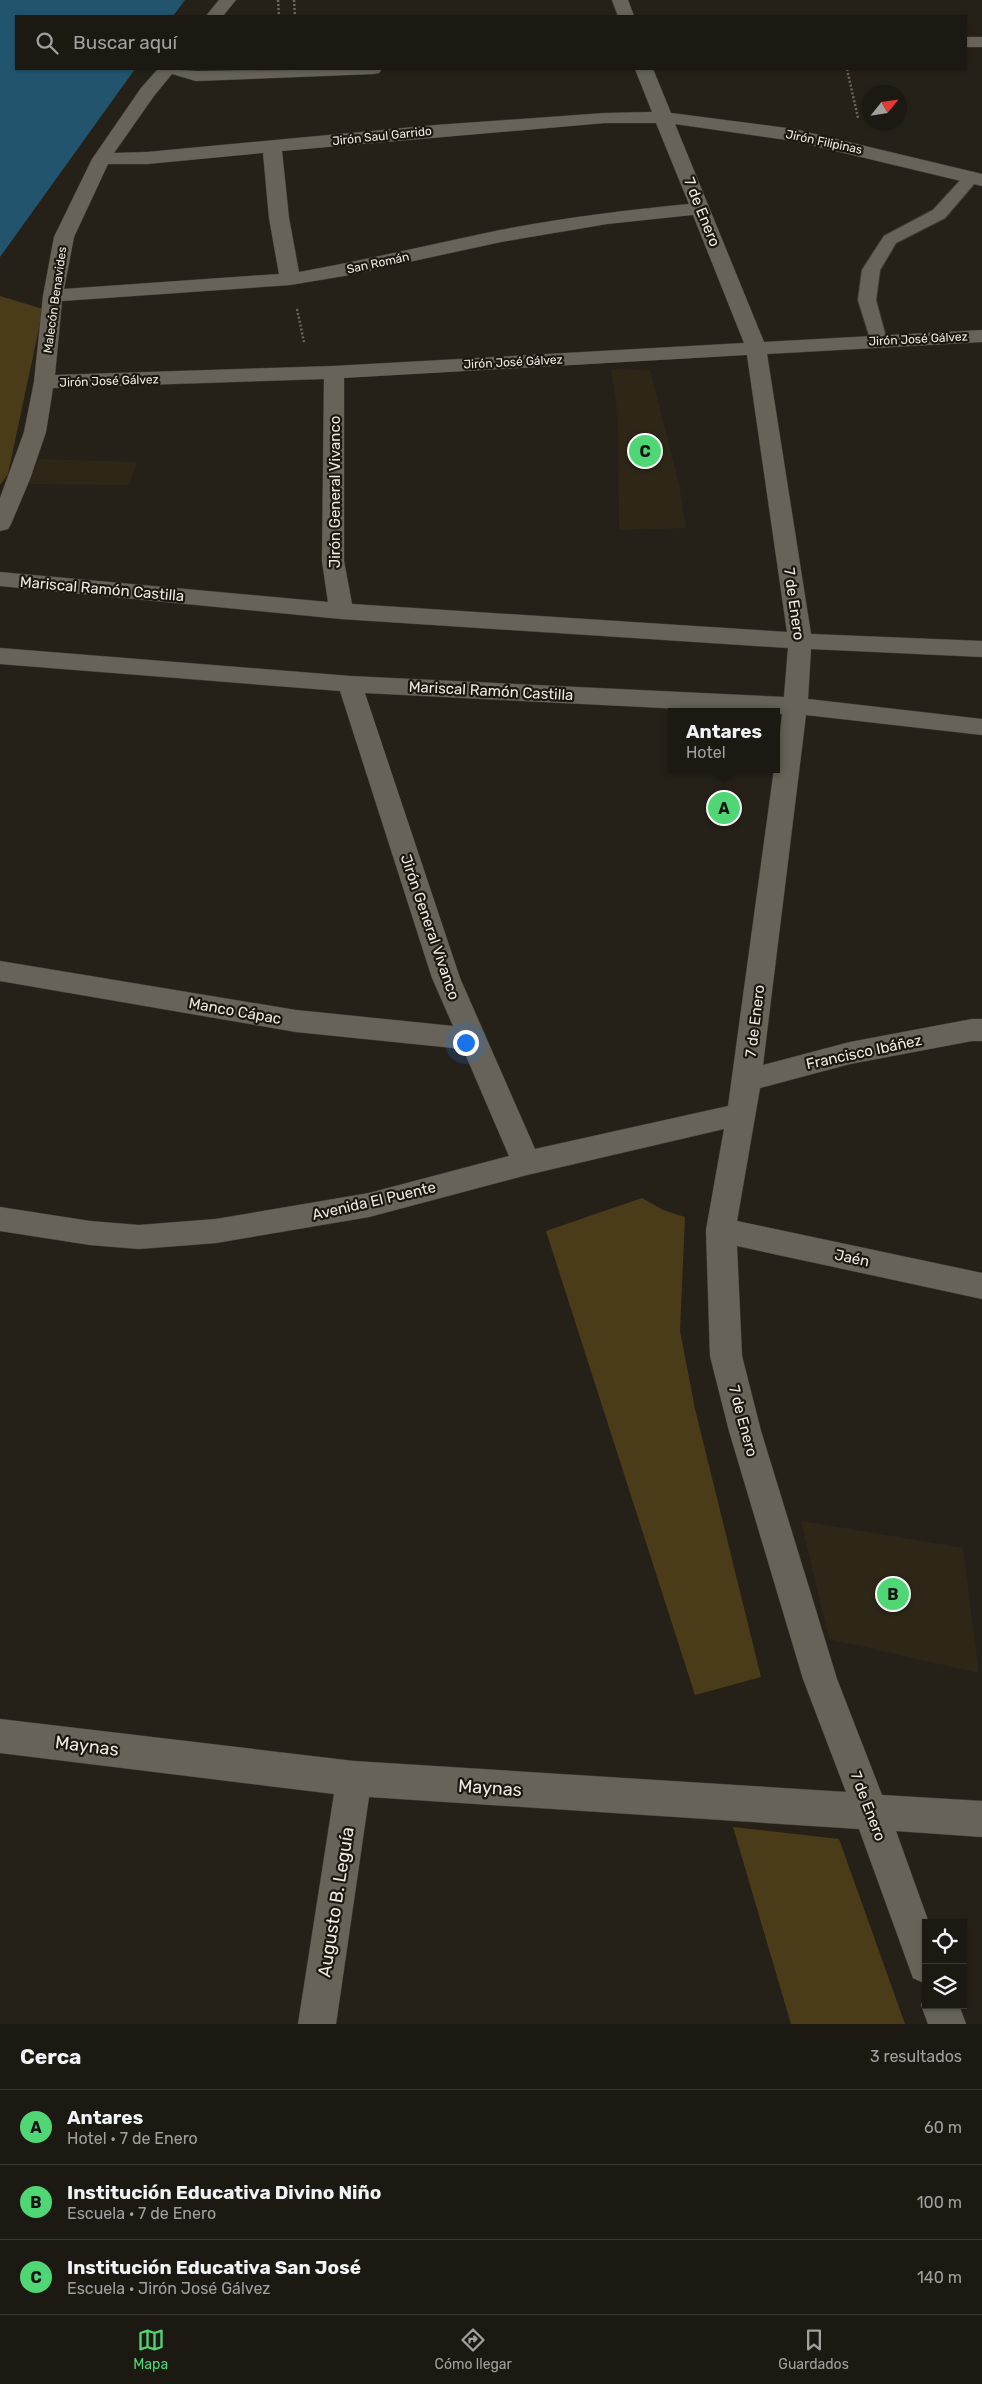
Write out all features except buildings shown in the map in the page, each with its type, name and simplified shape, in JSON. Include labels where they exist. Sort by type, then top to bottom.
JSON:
[{"type":"street","points":[[215,15],[228,0]]},
{"type":"street","points":[[620,0],[626,15]]},
{"type":"street","points":[[967,42],[982,42]]},
{"type":"street","name":"Malecón Benavides","points":[[0,524],[35,432],[44,382],[53,296],[64,237],[101,159],[147,92],[166,70]]},
{"type":"street","points":[[177,70],[196,76],[348,70]]},
{"type":"street","name":"7 de Enero","points":[[644,70],[756,347],[800,641],[795,706],[747,1080],[721,1230],[726,1356],[745,1431],[820,1679],[871,1812],[926,1964]]},
{"type":"street","name":"Jirón Saul Garrido","points":[[101,159],[147,158],[575,120],[663,117]]},
{"type":"street","name":"Jirón Filipinas","points":[[663,117],[794,135],[977,178]]},
{"type":"street","points":[[272,147],[279,218],[290,279]]},
{"type":"street","name":"San Román","points":[[53,296],[290,279],[598,219],[701,209]]},
{"type":"street","name":"Jirón José Gálvez","points":[[44,382],[334,372],[756,347],[982,336]]},
{"type":"street","name":"Jirón General Vivanco","points":[[334,372],[333,561],[341,611]]},
{"type":"street","name":"Mariscal Ramón Castilla","points":[[0,579],[341,611],[800,641],[982,649]]},
{"type":"street","name":"Mariscal Ramón Castilla","points":[[0,656],[350,684],[795,706],[982,727]]},
{"type":"street","name":"Jirón General Vivanco","points":[[350,684],[446,978],[527,1163]]},
{"type":"street","name":"Manco Cápac","points":[[0,971],[296,1021],[472,1039]]},
{"type":"street","name":"Francisco Ibáñez","points":[[747,1080],[850,1053],[979,1028]]},
{"type":"street","name":"Avenida El Puente","points":[[0,1219],[90,1233],[139,1237],[216,1232],[369,1205],[527,1163],[742,1114]]},
{"type":"street","name":"Jaén","points":[[721,1230],[982,1286]]},
{"type":"street","name":"Maynas","points":[[0,1736],[354,1779],[982,1819]]},
{"type":"street","name":"Augusto B. Leguía","points":[[317,2024],[354,1779]]},
{"type":"street","points":[[941,2009],[947,2024]]},
{"type":"lane","points":[[878,341],[867,300],[871,270],[890,240],[939,214],[977,178]]},
{"type":"path","points":[[278,0],[279,15]]},
{"type":"path","points":[[294,0],[295,15]]},
{"type":"path","points":[[847,70],[854,94],[863,150]]},
{"type":"path","points":[[290,279],[311,373]]},
{"type":"shaded area","points":[[0,296],[43,309],[8,474],[0,485]]},
{"type":"shaded area","points":[[611,369],[650,370],[679,484],[686,528],[619,530],[618,417]]},
{"type":"shaded area","points":[[39,459],[137,462],[129,485],[29,484]]},
{"type":"shaded area","points":[[642,1198],[663,1210],[685,1217],[680,1331],[695,1409],[761,1677],[695,1695],[546,1231]]},
{"type":"shaded area","points":[[801,1521],[963,1548],[979,1673],[829,1639]]},
{"type":"shaded area","points":[[733,1827],[839,1839],[905,2024],[791,2024]]},
{"type":"water","points":[[0,0],[185,0],[174,15],[15,15],[15,70],[134,70],[0,257]]},
{"type":"place","name":"Institución Educativa San José","points":[[645,451]]},
{"type":"place","name":"Antares","points":[[724,808]]},
{"type":"place","name":"Institución Educativa Divino Niño","points":[[893,1594]]}]
